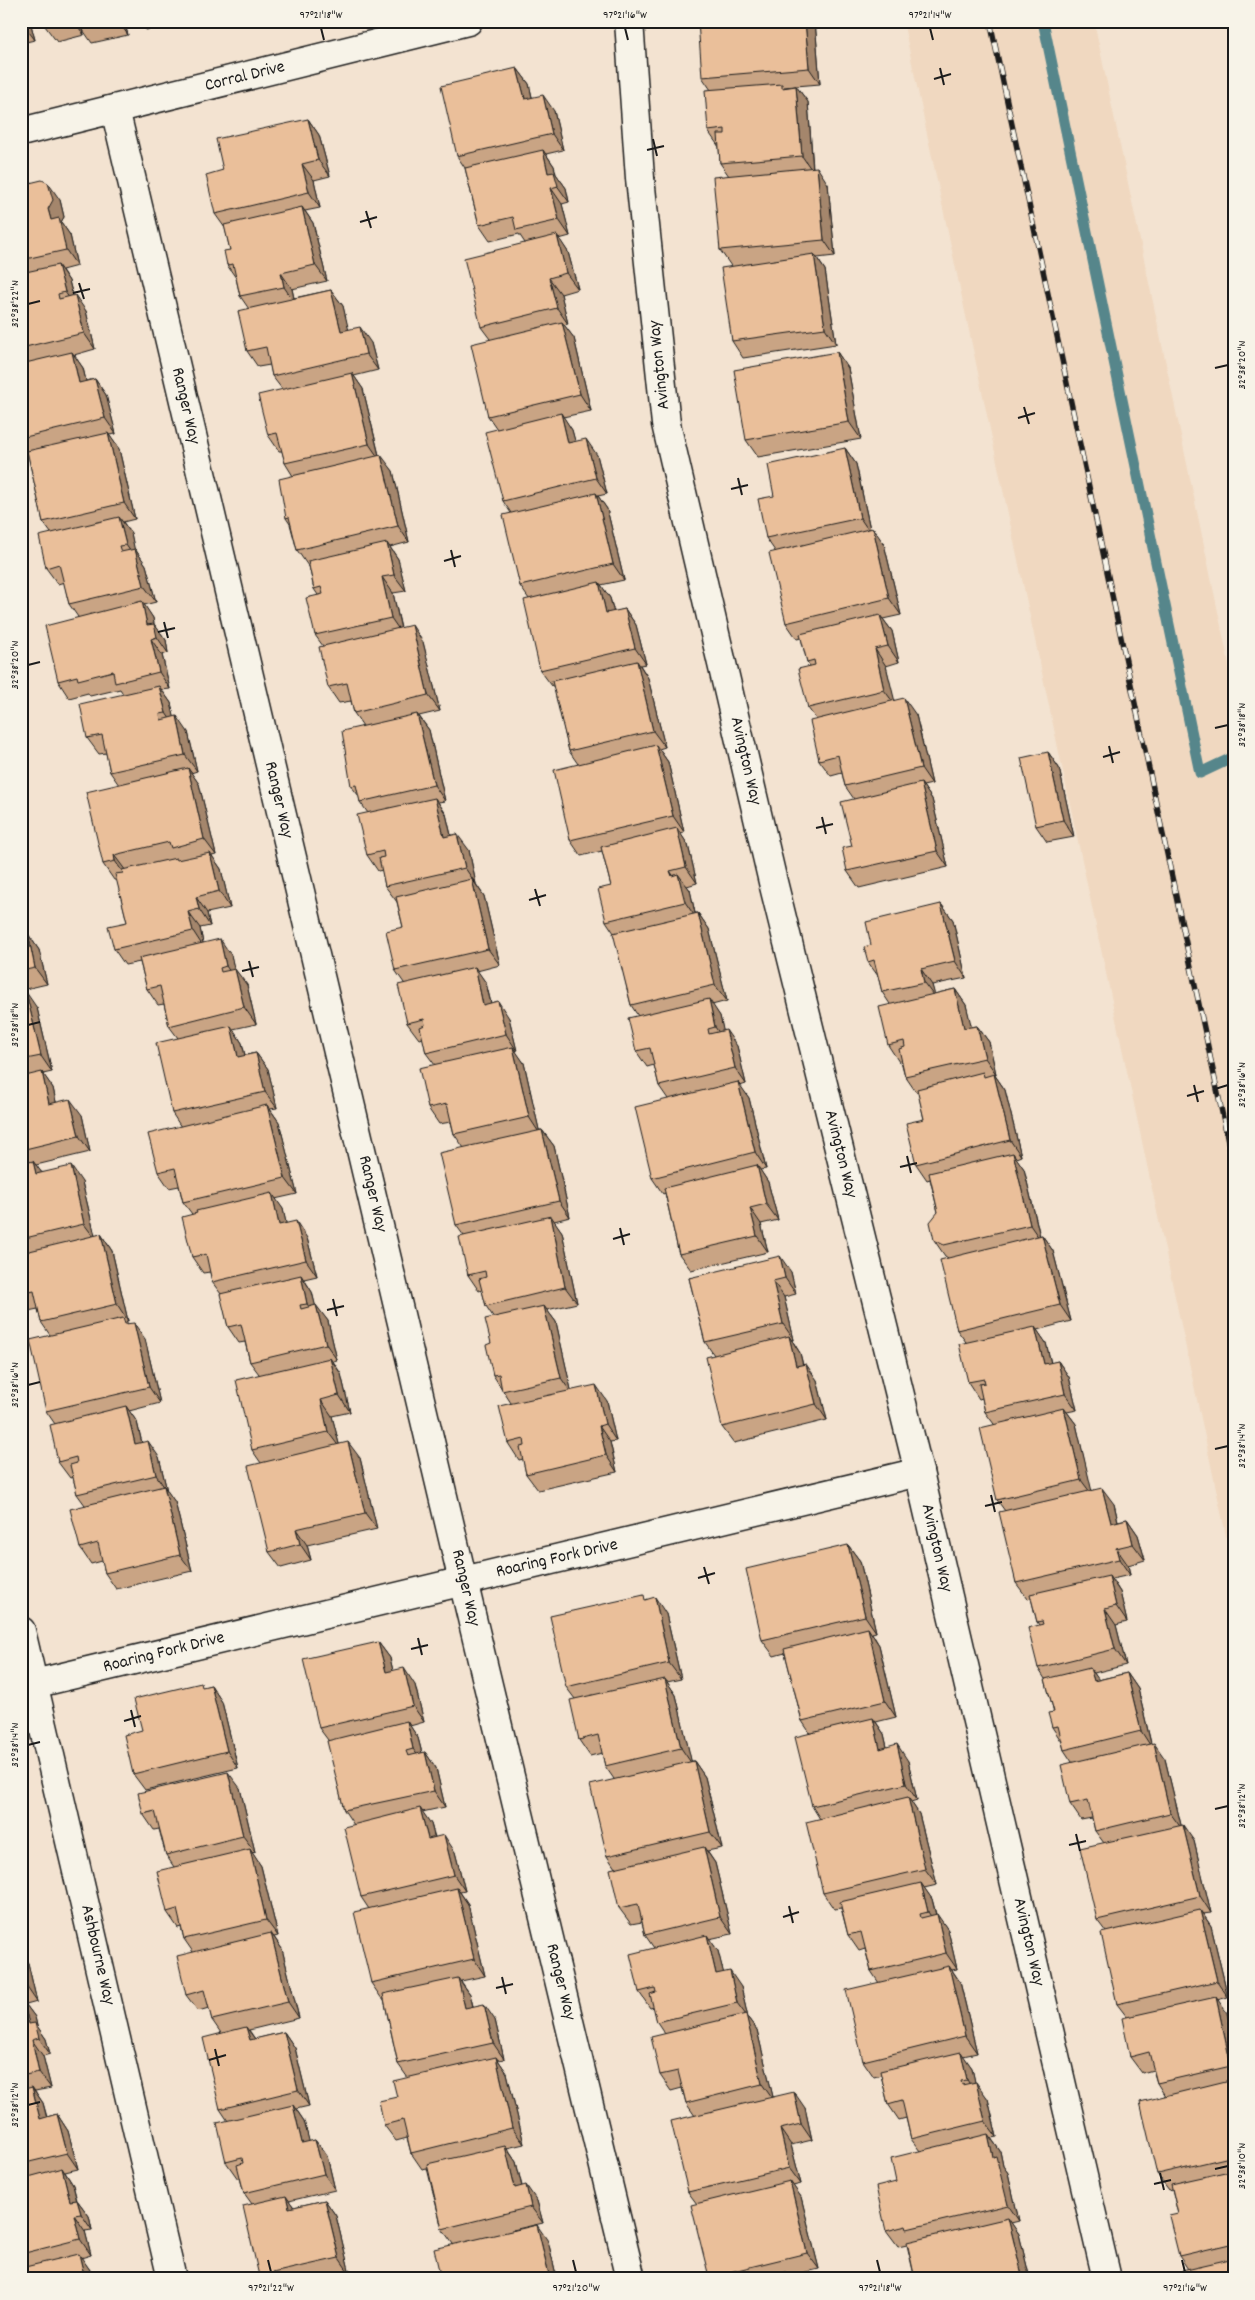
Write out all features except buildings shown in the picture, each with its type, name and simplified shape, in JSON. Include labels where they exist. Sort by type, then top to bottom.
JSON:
[{"type":"street","name":"Corral Drive","points":[[21,132],[468,21]]},
{"type":"street","name":"Avington Way","points":[[629,21],[640,178],[666,424],[773,882],[919,1472],[1107,2279]]},
{"type":"street","name":"Ranger Way","points":[[115,109],[463,1581],[631,2279]]},
{"type":"street","name":"Roaring Fork Drive","points":[[28,1686],[919,1472]]},
{"type":"street","name":"Ashbourne Way","points":[[21,1631],[28,1686],[172,2279]]},
{"type":"shaded area","points":[[903,21],[1094,21],[1234,688],[1234,1573]]},
{"type":"waterway","points":[[1043,21],[1200,773],[1234,757]]},
{"type":"railway","points":[[990,21],[1234,1169]]}]
